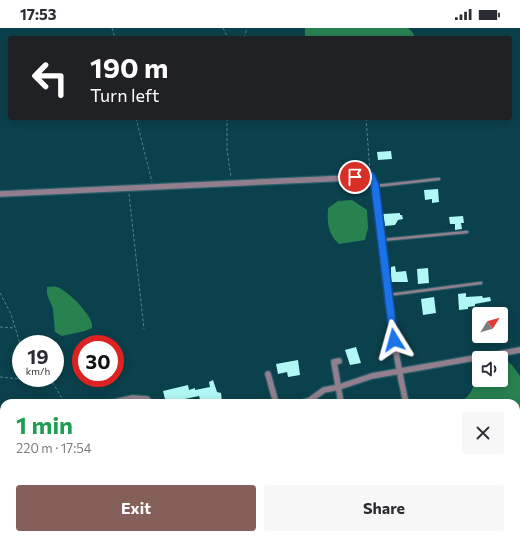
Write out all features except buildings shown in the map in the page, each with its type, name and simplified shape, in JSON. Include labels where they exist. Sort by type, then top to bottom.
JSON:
[{"type":"street","points":[[0,194],[371,176],[375,186],[387,295],[398,370],[405,399]]},
{"type":"street","points":[[311,399],[324,390],[340,387],[372,376],[398,370],[520,350]]},
{"type":"street","points":[[339,360],[334,362],[340,387],[341,399]]},
{"type":"street","points":[[268,374],[275,399]]},
{"type":"street","points":[[128,399],[147,399]]},
{"type":"lane","points":[[375,186],[439,179]]},
{"type":"lane","points":[[381,240],[467,232]]},
{"type":"lane","points":[[387,295],[481,283]]},
{"type":"path","points":[[136,120],[153,186]]},
{"type":"path","points":[[227,120],[226,150],[231,182]]},
{"type":"path","points":[[366,120],[371,176]]},
{"type":"path","points":[[128,188],[144,329]]},
{"type":"path","points":[[0,293],[11,314],[17,335]]},
{"type":"path","points":[[0,327],[15,328]]},
{"type":"path","points":[[0,377],[12,378]]},
{"type":"path","points":[[55,387],[62,399]]},
{"type":"green space","points":[[305,28],[408,28],[414,36],[305,36]]},
{"type":"green space","points":[[352,200],[367,210],[368,228],[365,240],[339,244],[330,232],[328,208],[338,201]]},
{"type":"green space","points":[[47,287],[57,287],[67,293],[85,311],[92,323],[92,328],[64,336],[55,332],[53,309],[47,294]]},
{"type":"green space","points":[[508,362],[520,376],[520,399],[464,399],[473,387],[508,387]]},
{"type":"route","points":[[355,177],[371,176],[375,186],[387,295],[394,340]]}]
